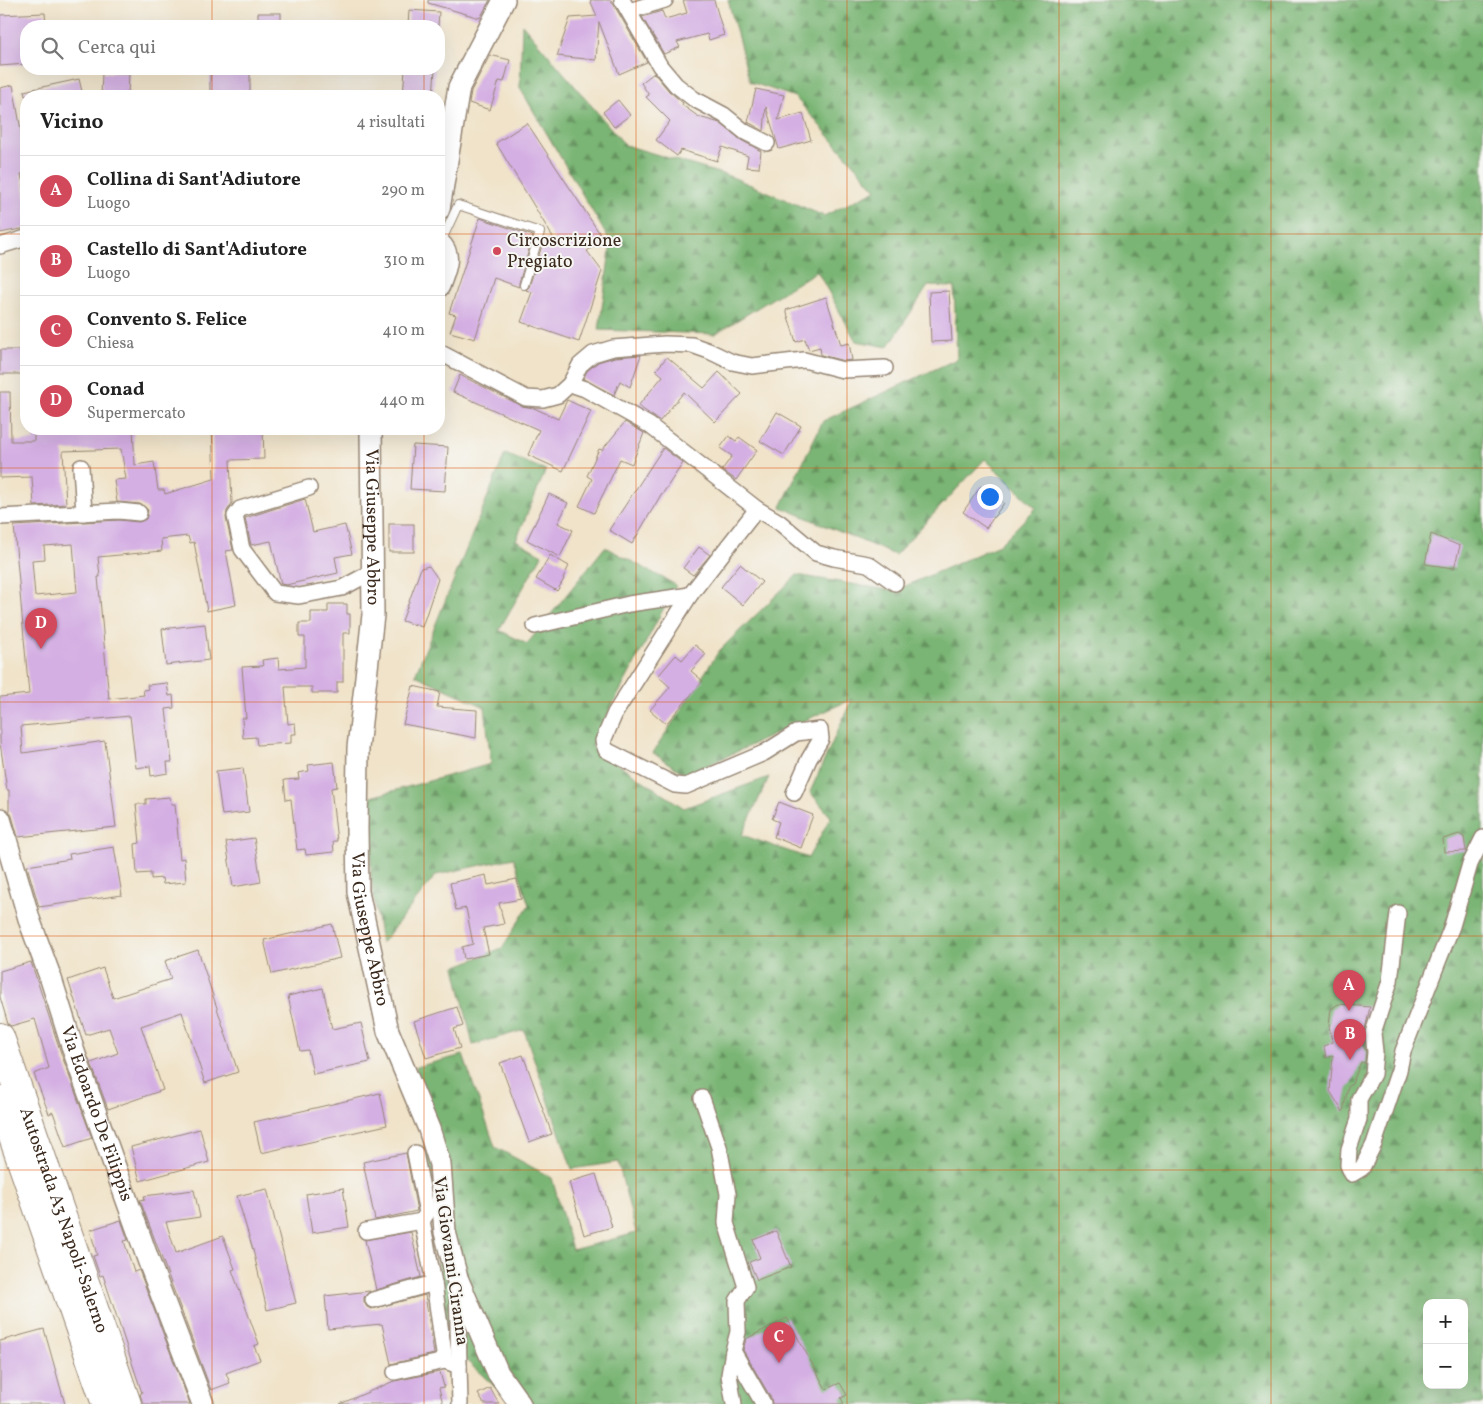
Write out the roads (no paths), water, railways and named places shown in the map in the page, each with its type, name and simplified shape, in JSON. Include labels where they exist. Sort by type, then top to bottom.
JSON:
[{"type":"highway","name":"Autostrada A3 Napoli-Salerno","points":[[0,1037],[127,1404]]},
{"type":"highway","name":"Autostrada A3 Napoli-Salerno","points":[[0,1100],[106,1404]]},
{"type":"street","points":[[445,172],[459,87],[504,0]]},
{"type":"street","points":[[665,0],[626,5],[660,66],[676,85],[694,99],[724,115],[745,132],[767,143]]},
{"type":"street","points":[[2,247],[20,240]]},
{"type":"street","points":[[445,248],[448,260],[445,269]]},
{"type":"street","points":[[445,355],[526,398],[543,399],[558,395],[570,384],[580,365],[592,354],[613,348],[665,344],[692,345],[709,350],[732,362],[752,366],[804,360],[843,370],[885,368]]},
{"type":"street","points":[[570,384],[585,389],[649,425],[757,508],[779,522],[816,553],[868,564],[895,583]]},
{"type":"street","name":"Via Giuseppe Abbro","points":[[371,435],[373,615],[358,748],[358,892],[388,1031],[429,1129],[440,1164],[446,1232],[457,1278],[498,1373],[520,1404]]},
{"type":"street","points":[[81,467],[84,513]]},
{"type":"street","points":[[309,488],[240,509],[235,516],[242,548],[275,593],[299,596],[342,588],[372,572]]},
{"type":"street","points":[[757,508],[690,595],[615,713],[603,741],[606,750],[675,785],[686,786],[764,753],[796,733],[820,730],[821,739],[809,759],[794,793]]},
{"type":"street","points":[[0,517],[119,511],[139,513]]},
{"type":"street","points":[[535,626],[629,604],[690,595]]},
{"type":"street","name":"Via Edoardo De Filippis","points":[[0,819],[30,922],[74,1052],[202,1404]]},
{"type":"street","points":[[1398,913],[1390,982],[1373,1033],[1375,1052],[1373,1074],[1360,1099],[1359,1119],[1349,1149],[1348,1165],[1352,1174],[1362,1168],[1382,1125],[1403,1051],[1452,926],[1470,864],[1483,838]]},
{"type":"street","points":[[702,1098],[719,1147],[728,1194],[726,1223],[746,1287],[737,1301],[738,1332],[729,1375],[734,1404]]},
{"type":"street","name":"Via Giovanni Ciranna","points":[[395,1372],[452,1363],[422,1221],[427,1213],[415,1153]]},
{"type":"street","points":[[366,1231],[422,1221]]},
{"type":"street","points":[[457,1278],[452,1363],[460,1404]]},
{"type":"street","points":[[373,1300],[434,1283]]},
{"type":"street","points":[[733,1351],[763,1403]]},
{"type":"lane","points":[[445,232],[458,205],[540,232],[524,285]]},
{"type":"place","name":"Circoscrizione Pregiato","points":[[497,251]]},
{"type":"place","name":"Conad","points":[[41,649]]},
{"type":"place","name":"Collina di Sant'Adiutore","points":[[1349,1011]]},
{"type":"place","name":"Castello di Sant'Adiutore","points":[[1350,1060]]},
{"type":"place","name":"Convento S. Felice","points":[[779,1363]]}]
